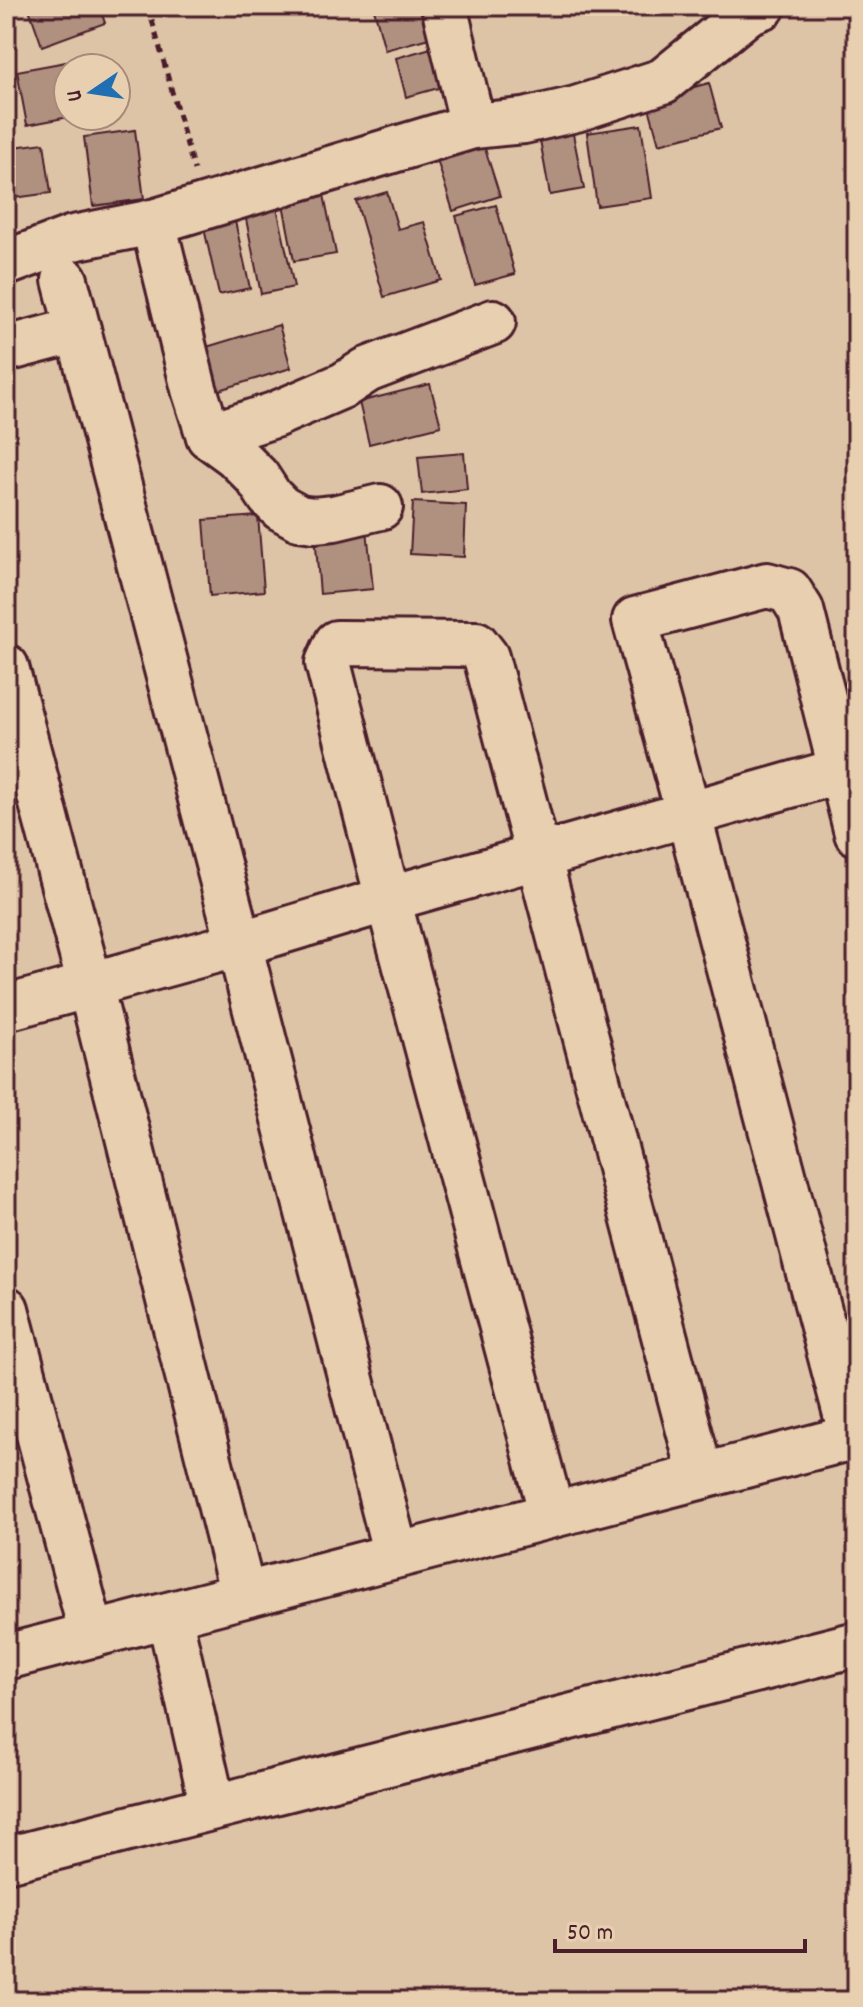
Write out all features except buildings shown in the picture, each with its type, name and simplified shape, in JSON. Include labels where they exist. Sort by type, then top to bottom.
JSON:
[{"type":"street","points":[[444,6],[473,126]]},
{"type":"street","points":[[6,263],[73,238],[153,222],[473,126],[524,121],[576,109],[663,81],[748,12],[763,6]]},
{"type":"street","points":[[153,222],[194,389],[209,436],[235,455],[281,508],[299,518],[334,518],[380,507]]},
{"type":"street","points":[[65,280],[396,1555]]},
{"type":"street","points":[[209,436],[287,410],[344,385],[367,370],[493,322]]},
{"type":"street","points":[[6,349],[78,330]]},
{"type":"street","points":[[6,1657],[854,1436],[635,620],[767,585],[789,591],[801,610],[849,768],[857,833]]},
{"type":"street","points":[[552,1515],[328,663],[337,643],[476,644],[486,657],[701,1476]]},
{"type":"street","points":[[6,667],[90,985],[243,1595]]},
{"type":"street","points":[[6,1008],[849,768]]},
{"type":"street","points":[[6,1309],[92,1635]]},
{"type":"street","points":[[169,1615],[213,1807]]},
{"type":"street","points":[[6,1860],[857,1644]]},
{"type":"path","points":[[148,6],[205,205]]}]
